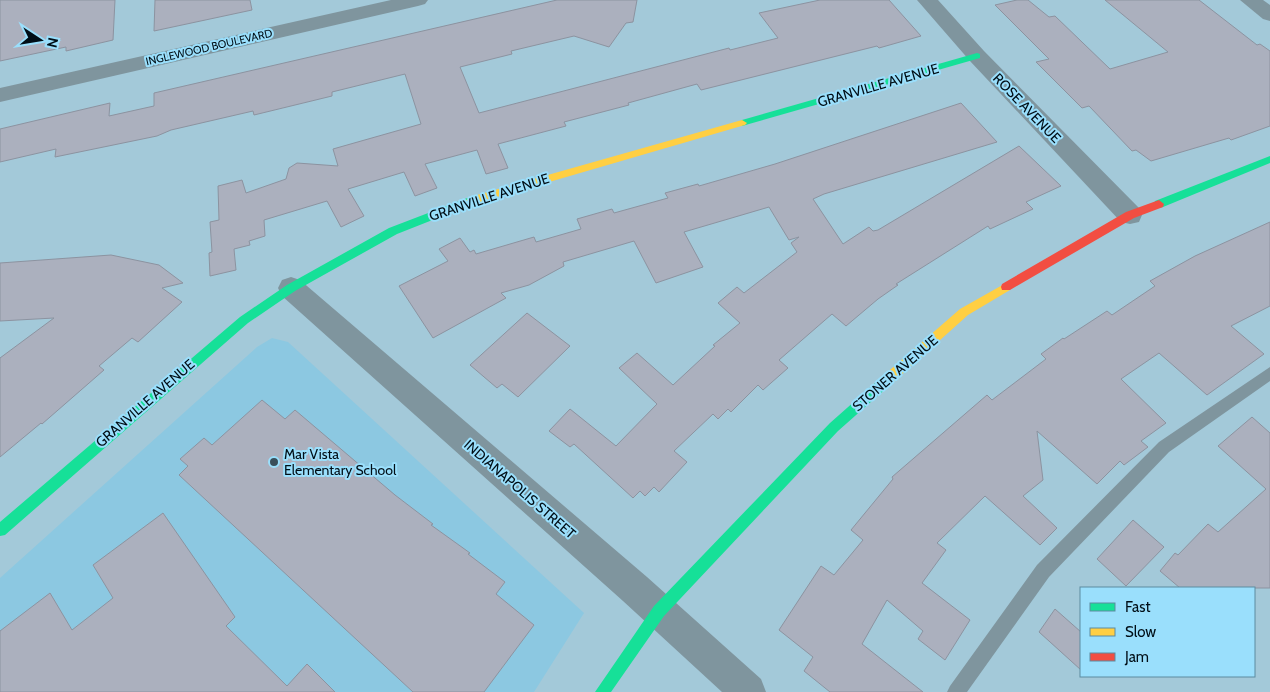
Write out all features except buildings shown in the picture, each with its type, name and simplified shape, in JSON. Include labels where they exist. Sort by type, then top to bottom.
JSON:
[{"type":"street","name":"INGLEWOOD BOULEVARD","points":[[0,95],[358,6],[418,0]]},
{"type":"street","name":"ROSE AVENUE","points":[[927,0],[977,56],[1130,215]]},
{"type":"street","points":[[1250,0],[1270,15]]},
{"type":"street","name":"GRANVILLE AVENUE","points":[[0,530],[244,320],[291,288],[393,231],[454,206],[977,56]]},
{"type":"street","name":"STONER AVENUE","points":[[602,692],[659,611],[834,427],[964,312],[1130,215],[1270,159]]},
{"type":"street","name":"INDIANAPOLIS STREET","points":[[291,288],[659,611],[748,692]]},
{"type":"lane","points":[[956,692],[1043,571],[1164,447],[1270,374]]},
{"type":"shaded area","name":"Mar Vista Elementary School","points":[[272,338],[288,342],[584,613],[534,692],[0,692],[0,578],[257,347]]},
{"type":"traffic: fast","points":[[742,123],[977,56]]},
{"type":"traffic: fast","points":[[1159,204],[1270,159]]},
{"type":"traffic: fast","points":[[0,530],[244,320],[291,288],[393,231],[470,201]]},
{"type":"traffic: fast","points":[[602,692],[659,611],[834,427],[886,381]]},
{"type":"traffic: slow","points":[[470,201],[742,123]]},
{"type":"traffic: slow","points":[[886,381],[964,312],[1006,287]]},
{"type":"traffic: jam","points":[[1006,287],[1130,215],[1159,204]]},
{"type":"place","name":"Mar Vista Elementary School","points":[[274,462]]}]
